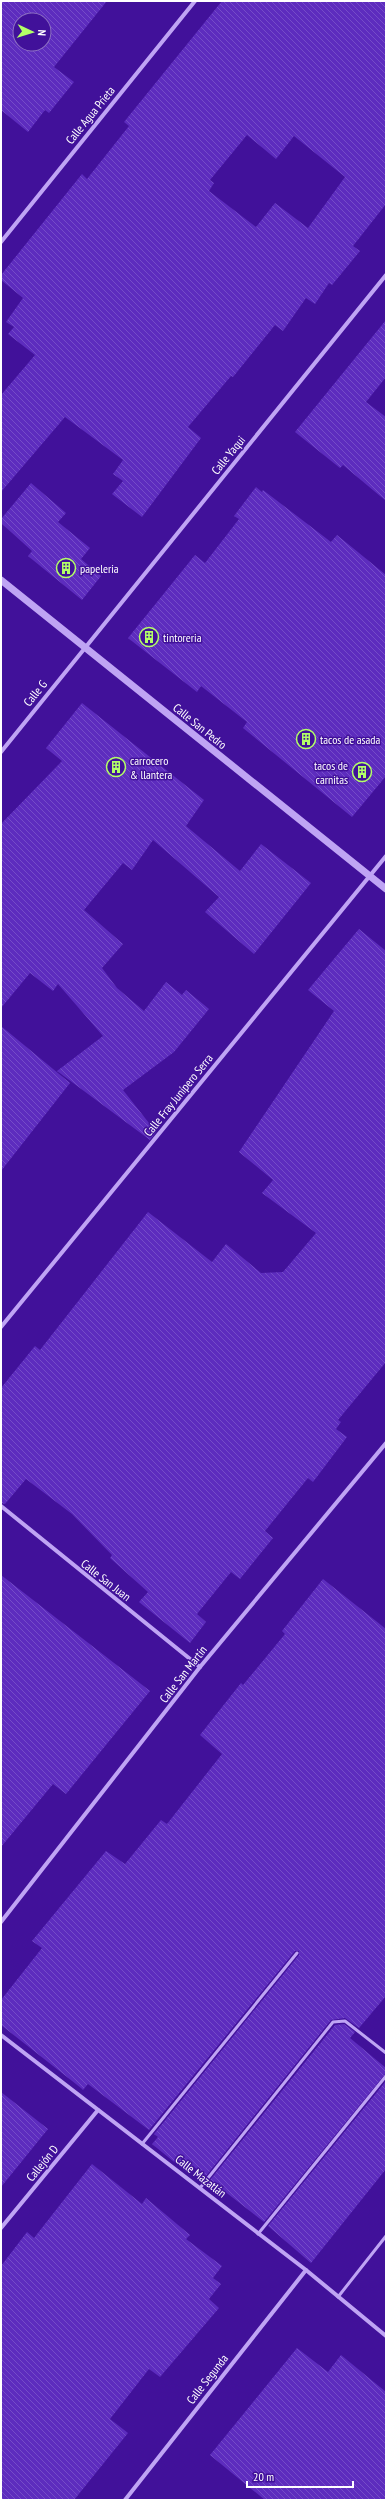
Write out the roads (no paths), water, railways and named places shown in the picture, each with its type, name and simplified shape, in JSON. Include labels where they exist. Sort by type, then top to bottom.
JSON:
[{"type":"street","name":"Calle Agua Prieta","points":[[1,242],[195,1]]},
{"type":"street","name":"Calle Yaqui","points":[[85,647],[386,275]]},
{"type":"street","name":"Calle San Pedro","points":[[1,580],[386,889]]},
{"type":"street","name":"Calle G","points":[[1,752],[85,647]]},
{"type":"street","name":"Calle Fray Junípero Serra","points":[[1,1327],[386,856]]},
{"type":"street","name":"Calle San Martín","points":[[1,1922],[200,1667],[386,1443]]},
{"type":"street","name":"Calle San Juan","points":[[1,1506],[200,1667]]},
{"type":"street","name":"Calle Mazatlán","points":[[1,2035],[306,2270],[386,2336]]},
{"type":"street","name":"Callejón D","points":[[1,2228],[98,2110]]},
{"type":"street","name":"Calle Segunda","points":[[125,2500],[306,2270]]},
{"type":"lane","points":[[142,2144],[297,1953]]},
{"type":"lane","points":[[200,2188],[333,2022],[345,2021],[386,2053]]},
{"type":"lane","points":[[258,2234],[386,2076]]},
{"type":"lane","points":[[338,2297],[386,2236]]},
{"type":"place","name":"papeleria","points":[[66,568]]},
{"type":"place","name":"tintoreria","points":[[149,637]]},
{"type":"place","name":"tacos de asada","points":[[306,739]]},
{"type":"place","name":"carrocero & llantera","points":[[116,767]]},
{"type":"place","name":"tacos de carnitas","points":[[362,772]]}]
